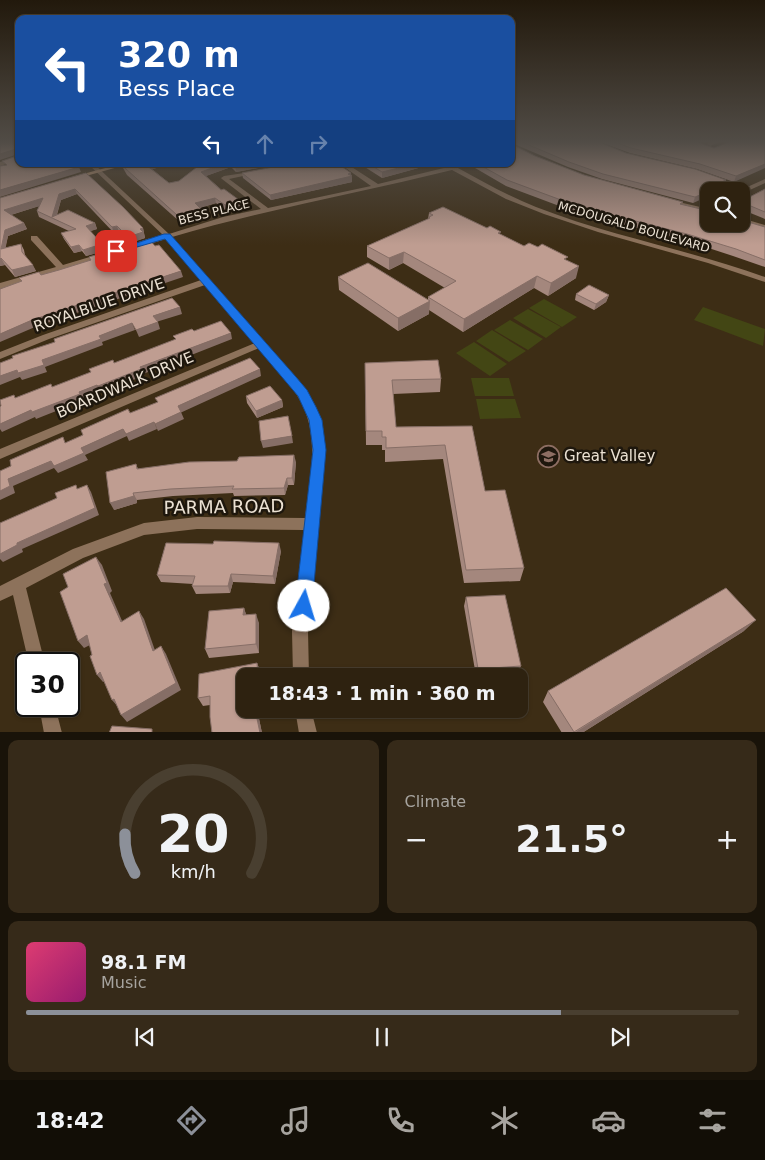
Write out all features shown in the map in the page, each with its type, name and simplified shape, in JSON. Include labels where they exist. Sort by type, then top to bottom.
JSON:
[{"type":"street","points":[[64,180],[73,176]]},
{"type":"street","points":[[105,176],[167,235],[207,281],[303,393],[316,420],[319,450],[300,631],[300,668]]},
{"type":"street","points":[[233,176],[224,178],[266,210]]},
{"type":"street","points":[[361,176],[376,186]]},
{"type":"street","name":"BESS PLACE","points":[[0,286],[167,235],[411,176]]},
{"type":"street","name":"MCDOUGALD BOULEVARD","points":[[466,176],[493,191],[545,213],[696,256],[765,280]]},
{"type":"street","points":[[708,176],[722,182]]},
{"type":"street","points":[[750,188],[765,181]]},
{"type":"street","points":[[662,200],[700,209]]},
{"type":"street","points":[[750,223],[765,227]]},
{"type":"street","points":[[34,238],[60,268]]},
{"type":"street","name":"ROYALBLUE DRIVE","points":[[0,356],[46,337],[207,281]]},
{"type":"street","name":"BOARDWALK DRIVE","points":[[0,454],[261,344]]},
{"type":"street","name":"PARMA ROAD","points":[[0,594],[78,553],[144,529],[197,523],[312,524]]},
{"type":"street","points":[[18,585],[34,652]]},
{"type":"street","points":[[50,717],[53,732]]},
{"type":"street","points":[[305,718],[308,732]]},
{"type":"green space","points":[[544,299],[577,317],[562,327],[529,308]]},
{"type":"green space","points":[[703,307],[765,329],[763,346],[694,320]]},
{"type":"green space","points":[[528,309],[561,327],[546,338],[513,318]]},
{"type":"green space","points":[[510,320],[543,339],[528,350],[494,330]]},
{"type":"green space","points":[[492,330],[526,351],[509,362],[476,341]]},
{"type":"green space","points":[[474,342],[507,364],[490,376],[456,353]]},
{"type":"green space","points":[[471,378],[509,378],[514,396],[475,396]]},
{"type":"green space","points":[[476,399],[515,399],[521,418],[480,419]]},
{"type":"building","points":[[0,176],[48,176],[0,190]]},
{"type":"building","points":[[75,176],[89,176],[123,207],[143,228],[140,229],[143,232],[128,237],[117,226],[112,227],[75,189],[59,194],[52,217],[68,210],[95,223],[86,226],[102,244],[83,250],[79,245],[71,247],[61,233],[76,229],[37,211],[43,198],[4,210],[24,223],[5,230],[1,249],[21,244],[22,252],[33,265],[12,270],[0,259],[0,198]]},
{"type":"building","points":[[134,176],[160,176],[169,183],[179,181],[185,176],[206,176],[221,190],[224,189],[239,200],[225,205],[215,198],[195,203],[203,211],[177,215]]},
{"type":"building","points":[[246,176],[351,176],[270,195]]},
{"type":"building","points":[[500,176],[588,176],[683,202],[680,204],[700,209],[700,232],[750,232],[750,223],[765,227],[765,260],[687,234],[580,207]]},
{"type":"building","points":[[612,176],[715,176],[726,180],[721,182],[700,182],[700,195],[695,197]]},
{"type":"building","points":[[765,189],[765,212],[750,206],[750,197]]},
{"type":"building","points":[[443,207],[487,228],[490,226],[501,232],[498,233],[524,246],[529,243],[538,247],[542,244],[568,257],[564,259],[579,266],[551,283],[537,276],[464,319],[428,297],[456,281],[404,252],[389,258],[367,246],[430,218],[433,215],[429,213]]},
{"type":"building","points":[[149,239],[155,246],[159,245],[181,271],[32,320],[0,334],[0,289],[22,281],[19,278],[39,272],[41,275],[59,270],[91,260],[89,257],[108,251],[110,254],[136,247],[134,244]]},
{"type":"building","points":[[368,263],[430,301],[398,318],[338,277]]},
{"type":"building","points":[[589,285],[609,295],[596,304],[576,294]]},
{"type":"building","points":[[172,298],[180,307],[153,316],[158,322],[136,330],[132,323],[99,336],[101,339],[42,360],[44,365],[18,373],[17,370],[0,376],[0,363],[13,358],[12,356],[55,342],[54,339]]},
{"type":"building","points":[[221,321],[231,333],[140,367],[141,369],[79,392],[80,394],[32,412],[31,410],[0,424],[0,400],[14,395],[15,398],[51,384],[52,387],[91,372],[89,369],[113,360],[114,363],[176,339],[173,336]]},
{"type":"building","points":[[250,358],[260,369],[178,406],[181,412],[126,434],[123,429],[81,448],[84,453],[54,466],[51,461],[8,479],[10,486],[0,491],[0,471],[11,466],[10,460],[63,437],[65,443],[83,435],[81,430],[128,409],[130,413],[158,402],[155,398]]},
{"type":"building","points":[[438,360],[441,379],[392,380],[396,427],[472,426],[485,491],[505,490],[524,568],[466,570],[445,445],[386,448],[386,437],[382,437],[382,431],[366,431],[365,363]]},
{"type":"building","points":[[270,386],[282,400],[256,411],[246,396]]},
{"type":"building","points":[[288,416],[292,436],[261,441],[259,421]]},
{"type":"building","points":[[294,455],[292,478],[287,478],[284,488],[232,489],[234,486],[170,489],[133,493],[134,496],[110,503],[106,472],[136,464],[137,469],[189,462],[237,461],[239,457]]},
{"type":"building","points":[[76,485],[77,489],[87,485],[95,508],[17,543],[17,545],[0,554],[0,523],[57,498],[55,493]]},
{"type":"building","points":[[214,541],[279,543],[273,576],[231,574],[228,586],[192,586],[195,576],[157,575],[166,543],[213,544]]},
{"type":"building","points":[[96,557],[107,583],[104,584],[121,622],[139,611],[153,651],[161,646],[176,683],[121,715],[114,699],[112,700],[100,672],[97,675],[90,656],[92,655],[87,635],[78,641],[60,592],[68,587],[63,574]]},
{"type":"building","points":[[726,588],[756,620],[574,732],[548,691]]},
{"type":"building","points":[[505,595],[521,666],[478,668],[466,597]]},
{"type":"building","points":[[244,608],[243,615],[256,614],[256,644],[205,649],[209,611]]},
{"type":"building","points":[[257,663],[257,668],[236,668],[236,718],[257,718],[260,732],[212,732],[210,696],[198,698],[199,674]]},
{"type":"building","points":[[112,726],[152,729],[152,732],[109,732]]},
{"type":"place","name":"Great Valley","points":[[548,456]]},
{"type":"route","points":[[116,251],[167,235],[303,393],[316,420],[319,450],[304,606]]}]
